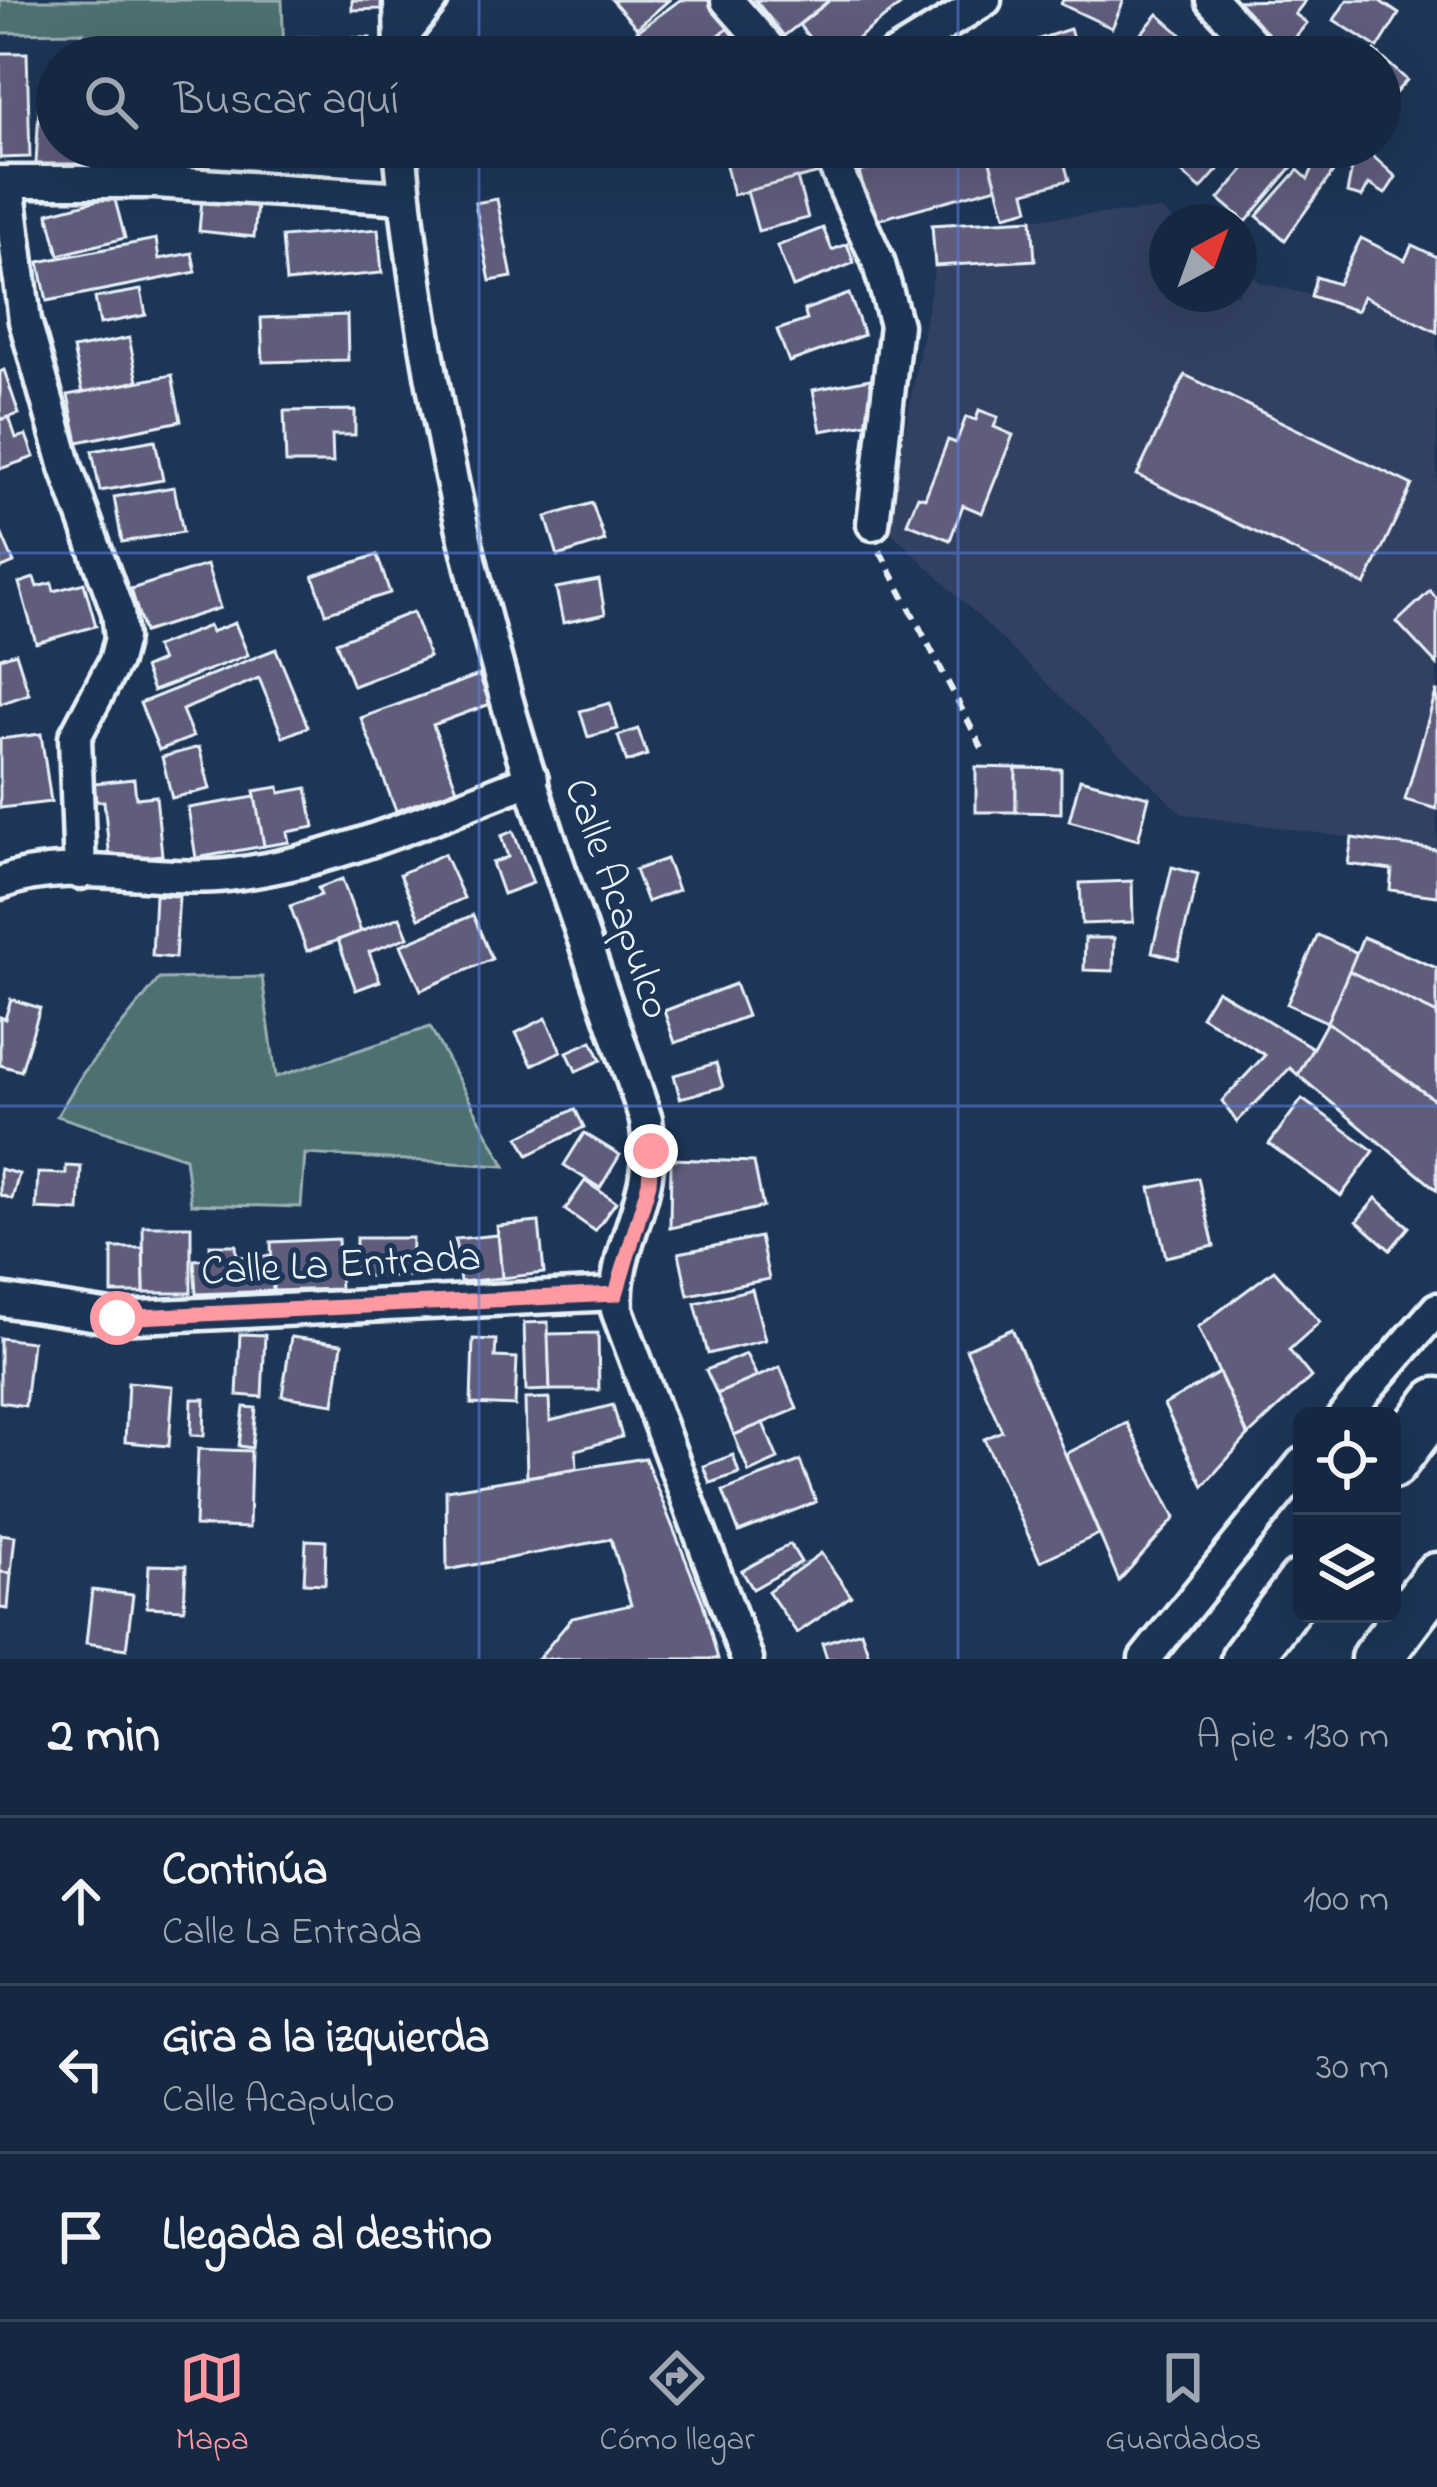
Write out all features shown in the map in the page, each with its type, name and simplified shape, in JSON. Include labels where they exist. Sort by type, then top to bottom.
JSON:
[{"type":"main road","points":[[1401,1451],[1437,1403]]},
{"type":"main road","points":[[1376,1659],[1437,1578]]},
{"type":"main road","points":[[1246,1659],[1293,1595]]},
{"type":"street","points":[[400,0],[401,36]]},
{"type":"street","points":[[409,36],[432,0]]},
{"type":"street","points":[[727,0],[759,36]]},
{"type":"street","points":[[926,36],[985,0]]},
{"type":"street","points":[[1212,0],[1245,36]]},
{"type":"street","name":"Calle Acapulco","points":[[402,168],[460,522],[532,779],[646,1120],[649,1183],[616,1294]]},
{"type":"street","points":[[836,168],[878,261],[896,325],[873,524]]},
{"type":"street","points":[[80,873],[76,737],[116,661],[121,638],[118,612],[65,468],[25,321],[4,182],[154,182],[405,198]]},
{"type":"street","points":[[0,883],[43,872],[178,878],[274,868],[337,854],[532,779]]},
{"type":"street","points":[[616,1294],[616,1310],[747,1659]]},
{"type":"street","name":"Calle La Entrada","points":[[0,1300],[117,1318],[616,1294]]},
{"type":"street","points":[[1352,1407],[1437,1309]]},
{"type":"street","points":[[1145,1659],[1293,1475]]},
{"type":"path","points":[[873,524],[886,571],[984,752]]},
{"type":"shaded area","points":[[1149,211],[1149,312],[1257,312],[1257,280],[1310,295],[1316,277],[1338,283],[1361,238],[1405,259],[1412,245],[1437,257],[1437,850],[1182,814],[887,528],[935,266],[932,225]]},
{"type":"green space","points":[[0,0],[282,0],[283,36],[0,33]]},
{"type":"green space","points":[[262,977],[276,1077],[430,1027],[505,1166],[305,1154],[301,1207],[191,1204],[185,1158],[57,1116],[83,1073],[159,979]]},
{"type":"building","points":[[352,0],[381,0],[381,9],[352,10]]},
{"type":"building","points":[[612,0],[669,0],[637,28]]},
{"type":"building","points":[[680,0],[715,0],[733,25],[718,36],[639,36],[636,32]]},
{"type":"building","points":[[755,0],[830,0],[784,36]]},
{"type":"building","points":[[830,0],[899,0],[902,4],[861,36],[808,36],[799,25]]},
{"type":"building","points":[[1063,0],[1124,0],[1112,28],[1061,4]]},
{"type":"building","points":[[1306,0],[1295,14],[1307,23],[1296,36],[1266,36],[1228,1]]},
{"type":"building","points":[[1347,0],[1378,0],[1399,14],[1385,36],[1359,36],[1334,20]]},
{"type":"building","points":[[1158,14],[1183,36],[1139,36]]},
{"type":"building","points":[[733,25],[741,36],[718,36]]},
{"type":"building","points":[[0,53],[27,53],[30,157],[0,158]]},
{"type":"building","points":[[727,168],[814,168],[816,174],[733,195]]},
{"type":"building","points":[[992,168],[997,187],[873,221],[859,172]]},
{"type":"building","points":[[992,168],[1066,168],[1069,180],[1025,192],[1029,209],[1005,215]]},
{"type":"building","points":[[1176,168],[1220,168],[1201,189]]},
{"type":"building","points":[[1245,168],[1291,168],[1257,209],[1257,204],[1225,204],[1219,199]]},
{"type":"building","points":[[1313,168],[1336,168],[1285,240],[1257,216],[1298,170],[1308,179]]},
{"type":"building","points":[[1352,168],[1386,168],[1396,177],[1385,194],[1369,184],[1362,197],[1347,193]]},
{"type":"building","points":[[797,178],[808,218],[758,231],[747,191]]},
{"type":"building","points":[[114,196],[125,238],[59,255],[48,213]]},
{"type":"building","points":[[202,199],[257,204],[254,237],[199,231]]},
{"type":"building","points":[[497,199],[512,277],[490,281],[475,203]]},
{"type":"building","points":[[1032,219],[1035,260],[935,266],[932,225]]},
{"type":"building","points":[[823,228],[832,250],[847,244],[854,263],[793,287],[777,246]]},
{"type":"building","points":[[378,229],[382,273],[286,282],[282,237]]},
{"type":"building","points":[[1361,238],[1405,260],[1412,245],[1437,257],[1437,332],[1363,296],[1357,311],[1311,296],[1316,277],[1338,284]]},
{"type":"building","points":[[156,239],[159,259],[192,253],[196,272],[47,301],[39,262]]},
{"type":"building","points":[[141,290],[146,315],[100,324],[95,298]]},
{"type":"building","points":[[849,294],[864,335],[789,362],[777,330],[807,320],[804,310]]},
{"type":"building","points":[[347,315],[348,360],[263,362],[261,318]]},
{"type":"building","points":[[129,338],[138,381],[83,393],[73,349]]},
{"type":"building","points":[[4,370],[19,414],[0,420],[0,372]]},
{"type":"building","points":[[172,375],[181,421],[78,442],[68,395]]},
{"type":"building","points":[[1185,375],[1412,485],[1365,585],[1137,475]]},
{"type":"building","points":[[870,379],[878,421],[821,431],[813,390]]},
{"type":"building","points":[[355,410],[355,435],[332,435],[333,463],[286,463],[284,411]]},
{"type":"building","points":[[979,410],[998,417],[994,427],[1013,435],[982,513],[963,505],[950,540],[907,523],[918,496],[925,498],[948,440],[956,443],[966,417],[976,420]]},
{"type":"building","points":[[9,417],[16,438],[26,435],[34,457],[0,469],[0,420]]},
{"type":"building","points":[[155,440],[163,480],[100,491],[92,451]]},
{"type":"building","points":[[174,487],[183,532],[122,542],[114,497]]},
{"type":"building","points":[[592,503],[605,541],[558,556],[546,517]]},
{"type":"building","points":[[0,530],[14,563],[0,569]]},
{"type":"building","points":[[377,555],[390,593],[326,613],[313,576]]},
{"type":"building","points":[[207,565],[220,608],[144,632],[131,589]]},
{"type":"building","points":[[34,578],[37,587],[52,583],[54,591],[84,583],[96,626],[36,643],[19,583]]},
{"type":"building","points":[[599,580],[605,614],[563,623],[556,588]]},
{"type":"building","points":[[1430,591],[1437,599],[1437,665],[1397,622]]},
{"type":"building","points":[[413,612],[429,657],[353,686],[336,642]]},
{"type":"building","points":[[235,623],[248,655],[153,691],[144,668],[161,661],[155,647],[209,626],[211,632]]},
{"type":"building","points":[[276,649],[308,727],[283,737],[259,678],[182,710],[193,737],[159,750],[140,703]]},
{"type":"building","points":[[16,653],[29,694],[0,704],[0,658]]},
{"type":"building","points":[[479,675],[490,704],[433,725],[457,789],[396,811],[361,718]]},
{"type":"building","points":[[1437,692],[1437,809],[1405,800]]},
{"type":"building","points":[[610,703],[618,729],[588,737],[580,711]]},
{"type":"building","points":[[638,729],[647,755],[627,762],[618,736]]},
{"type":"building","points":[[41,734],[51,802],[0,808],[0,739]]},
{"type":"building","points":[[199,747],[210,789],[172,798],[162,757]]},
{"type":"building","points":[[976,767],[1016,768],[1016,812],[976,812]]},
{"type":"building","points":[[1016,768],[1061,769],[1061,813],[1016,812]]},
{"type":"building","points":[[134,779],[136,798],[156,796],[162,855],[110,860],[104,801],[96,801],[94,783]]},
{"type":"building","points":[[1080,779],[1149,797],[1138,840],[1069,821]]},
{"type":"building","points":[[279,787],[280,793],[307,788],[314,827],[287,832],[289,842],[264,846],[254,791]]},
{"type":"building","points":[[255,797],[264,846],[196,858],[188,808]]},
{"type":"building","points":[[513,831],[533,883],[503,894],[492,863],[508,857],[501,836]]},
{"type":"building","points":[[1352,838],[1437,850],[1437,896],[1390,890],[1392,870],[1348,864]]},
{"type":"building","points":[[444,854],[464,898],[419,918],[400,874]]},
{"type":"building","points":[[666,859],[678,890],[647,902],[635,870]]},
{"type":"building","points":[[1172,867],[1198,874],[1178,959],[1152,952]]},
{"type":"building","points":[[342,879],[361,932],[307,951],[290,906],[321,895],[318,888]]},
{"type":"building","points":[[1132,881],[1133,922],[1082,924],[1080,883]]},
{"type":"building","points":[[155,895],[179,896],[175,958],[152,956]]},
{"type":"building","points":[[473,915],[492,959],[421,990],[401,945]]},
{"type":"building","points":[[400,917],[408,937],[369,952],[380,981],[356,990],[338,940]]},
{"type":"building","points":[[1318,935],[1357,953],[1327,1022],[1287,1004]]},
{"type":"building","points":[[1363,937],[1437,968],[1437,1014],[1349,971]]},
{"type":"building","points":[[1085,938],[1114,938],[1113,971],[1084,970]]},
{"type":"building","points":[[1349,971],[1437,1014],[1437,1102],[1327,1022]]},
{"type":"building","points":[[735,984],[747,1016],[675,1043],[664,1011]]},
{"type":"building","points":[[1217,990],[1313,1048],[1298,1075],[1290,1068],[1237,1122],[1222,1101],[1265,1055],[1201,1016]]},
{"type":"building","points":[[11,999],[40,1008],[21,1071],[0,1065],[0,1017],[5,1019]]},
{"type":"building","points":[[546,1018],[561,1051],[532,1065],[516,1033]]},
{"type":"building","points":[[1327,1022],[1437,1102],[1437,1190],[1298,1075]]},
{"type":"building","points":[[592,1041],[601,1060],[576,1071],[567,1052]]},
{"type":"building","points":[[716,1063],[723,1087],[680,1098],[674,1075]]},
{"type":"building","points":[[1302,1099],[1374,1151],[1341,1196],[1269,1144]]},
{"type":"building","points":[[575,1109],[584,1127],[528,1155],[519,1137]]},
{"type":"building","points":[[584,1133],[620,1155],[600,1188],[564,1165]]},
{"type":"building","points":[[671,1159],[754,1162],[763,1207],[670,1228]]},
{"type":"building","points":[[66,1166],[81,1167],[79,1211],[36,1209],[38,1173],[66,1174]]},
{"type":"building","points":[[0,1169],[19,1174],[12,1199],[0,1195]]},
{"type":"building","points":[[1198,1178],[1214,1246],[1166,1257],[1150,1188]]},
{"type":"building","points":[[585,1181],[616,1202],[595,1231],[565,1210]]},
{"type":"building","points":[[1376,1198],[1409,1227],[1390,1250],[1357,1221]]},
{"type":"building","points":[[539,1222],[544,1273],[502,1278],[497,1226]]},
{"type":"building","points":[[143,1226],[191,1226],[191,1293],[144,1293]]},
{"type":"building","points":[[498,1235],[502,1278],[460,1282],[455,1239]]},
{"type":"building","points":[[760,1237],[769,1279],[688,1295],[679,1253]]},
{"type":"building","points":[[356,1238],[412,1238],[411,1276],[356,1276]]},
{"type":"building","points":[[338,1239],[340,1289],[273,1291],[271,1242]]},
{"type":"building","points":[[210,1245],[236,1245],[237,1257],[271,1256],[273,1291],[196,1294],[194,1260],[211,1259]]},
{"type":"building","points":[[112,1248],[143,1248],[144,1293],[112,1293]]},
{"type":"building","points":[[1274,1270],[1320,1322],[1289,1350],[1311,1377],[1248,1436],[1198,1327]]},
{"type":"building","points":[[752,1289],[765,1340],[708,1354],[695,1303]]},
{"type":"building","points":[[548,1322],[550,1390],[526,1391],[524,1323]]},
{"type":"building","points":[[1012,1329],[1099,1534],[1040,1561],[984,1439],[1002,1431],[966,1349]]},
{"type":"building","points":[[598,1333],[599,1390],[550,1390],[548,1334]]},
{"type":"building","points":[[240,1334],[265,1335],[262,1397],[237,1395]]},
{"type":"building","points":[[291,1337],[342,1344],[334,1404],[282,1396]]},
{"type":"building","points":[[0,1338],[32,1342],[25,1406],[0,1402]]},
{"type":"building","points":[[473,1339],[496,1340],[495,1357],[517,1358],[515,1406],[471,1404]]},
{"type":"building","points":[[746,1354],[757,1377],[717,1394],[706,1370]]},
{"type":"building","points":[[780,1367],[797,1409],[734,1435],[717,1394]]},
{"type":"building","points":[[1219,1373],[1248,1436],[1203,1486],[1164,1405]]},
{"type":"building","points":[[128,1382],[173,1386],[169,1446],[125,1442]]},
{"type":"building","points":[[549,1398],[550,1421],[613,1405],[622,1437],[576,1450],[577,1468],[527,1477],[525,1399]]},
{"type":"building","points":[[192,1399],[205,1399],[204,1436],[191,1435]]},
{"type":"building","points":[[244,1407],[256,1408],[252,1448],[239,1446]]},
{"type":"building","points":[[763,1423],[778,1459],[749,1472],[734,1435]]},
{"type":"building","points":[[1127,1423],[1175,1518],[1119,1581],[1066,1454]]},
{"type":"building","points":[[198,1449],[251,1451],[249,1528],[195,1526]]},
{"type":"building","points":[[733,1455],[739,1473],[710,1483],[703,1466]]},
{"type":"building","points":[[645,1458],[703,1603],[718,1659],[538,1659],[572,1618],[631,1605],[611,1539],[447,1570],[446,1490]]},
{"type":"building","points":[[800,1461],[816,1502],[739,1532],[723,1491]]},
{"type":"building","points":[[0,1534],[15,1536],[11,1573],[0,1572]]},
{"type":"building","points":[[306,1540],[326,1541],[325,1584],[304,1583]]},
{"type":"building","points":[[790,1544],[801,1562],[753,1589],[742,1571]]},
{"type":"building","points":[[821,1553],[851,1596],[797,1633],[768,1591]]},
{"type":"building","points":[[149,1565],[186,1566],[184,1609],[147,1607]]},
{"type":"building","points":[[0,1572],[11,1573],[8,1609],[0,1608]]},
{"type":"building","points":[[92,1590],[133,1595],[126,1649],[86,1643]]},
{"type":"building","points":[[861,1631],[870,1658],[827,1659],[822,1643]]},
{"type":"route","points":[[117,1318],[298,1313],[616,1294],[649,1183],[651,1151]]}]
